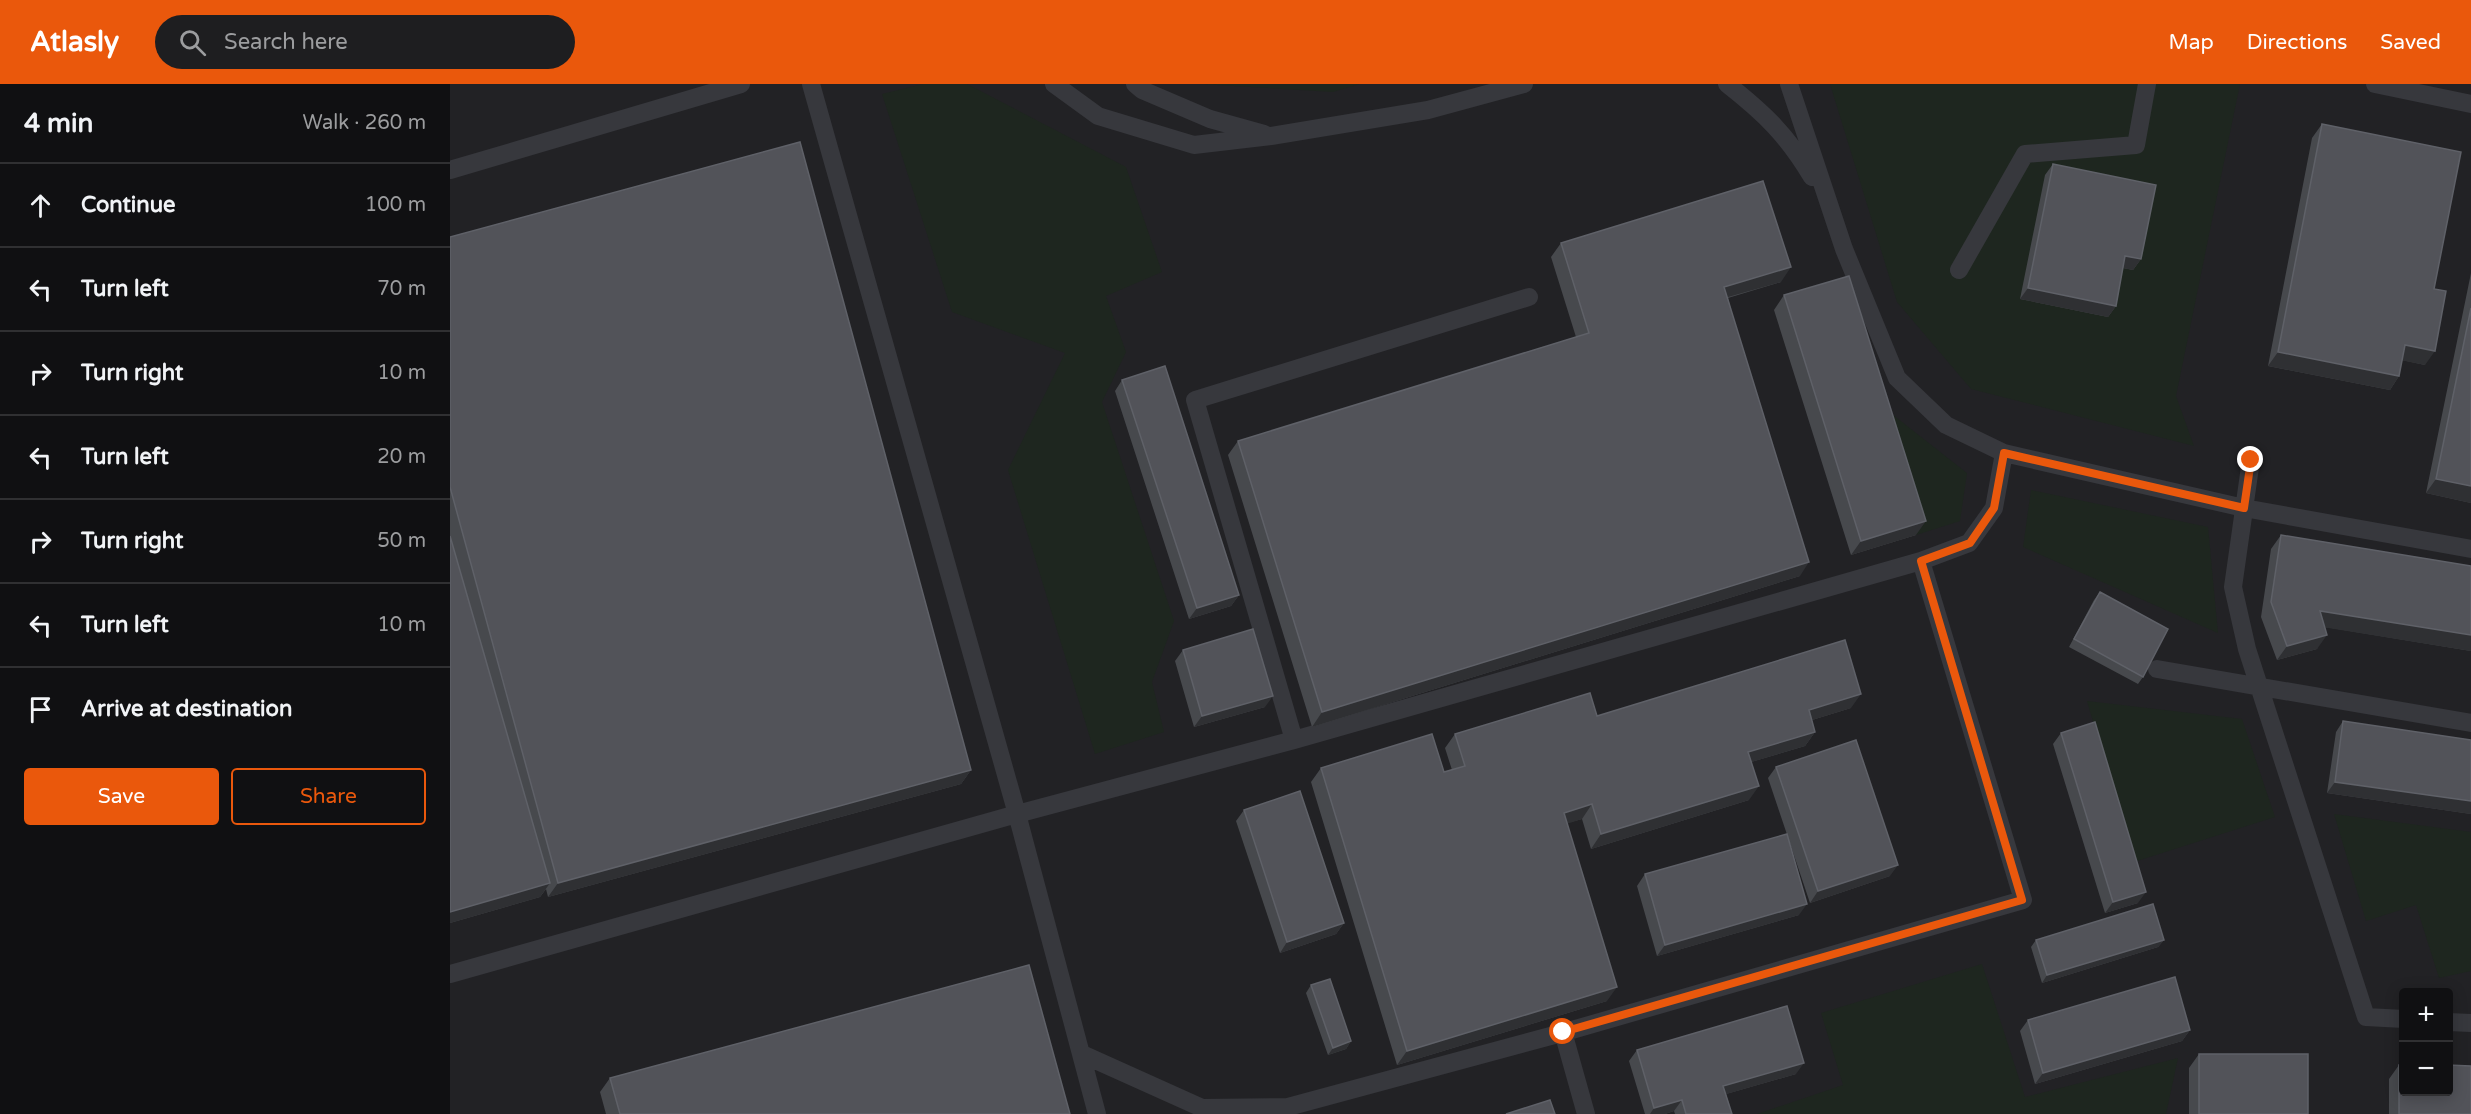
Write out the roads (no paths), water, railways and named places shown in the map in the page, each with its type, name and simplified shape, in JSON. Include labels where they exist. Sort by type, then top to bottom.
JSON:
[{"type":"lane","points":[[450,170],[741,84]]},
{"type":"lane","points":[[811,84],[1017,814],[1097,1114]]},
{"type":"lane","points":[[1054,84],[1098,116],[1194,145],[1271,136],[1428,110],[1524,84]]},
{"type":"lane","points":[[1135,84],[1142,90],[1210,119],[1271,136]]},
{"type":"lane","points":[[1727,84],[1759,109],[1794,147],[1831,210]]},
{"type":"lane","points":[[1789,84],[1844,249],[1897,378],[1947,425],[2004,453],[2244,508],[2471,549]]},
{"type":"lane","points":[[1959,270],[2025,154],[2136,145],[2147,84]]},
{"type":"lane","points":[[2375,84],[2471,104]]},
{"type":"lane","points":[[1294,740],[1195,400],[1529,297]]},
{"type":"lane","points":[[450,974],[1017,814],[1294,740],[1921,561],[1970,543],[1994,508],[2004,453]]},
{"type":"lane","points":[[2251,460],[2233,586],[2247,649],[2366,1017],[2399,1019]]},
{"type":"lane","points":[[1082,1054],[1202,1108],[1288,1107],[1563,1032],[2022,900],[1921,561]]},
{"type":"lane","points":[[2157,669],[2471,723]]},
{"type":"lane","points":[[2453,1022],[2471,1023]]},
{"type":"lane","points":[[1563,1032],[1586,1114]]}]
